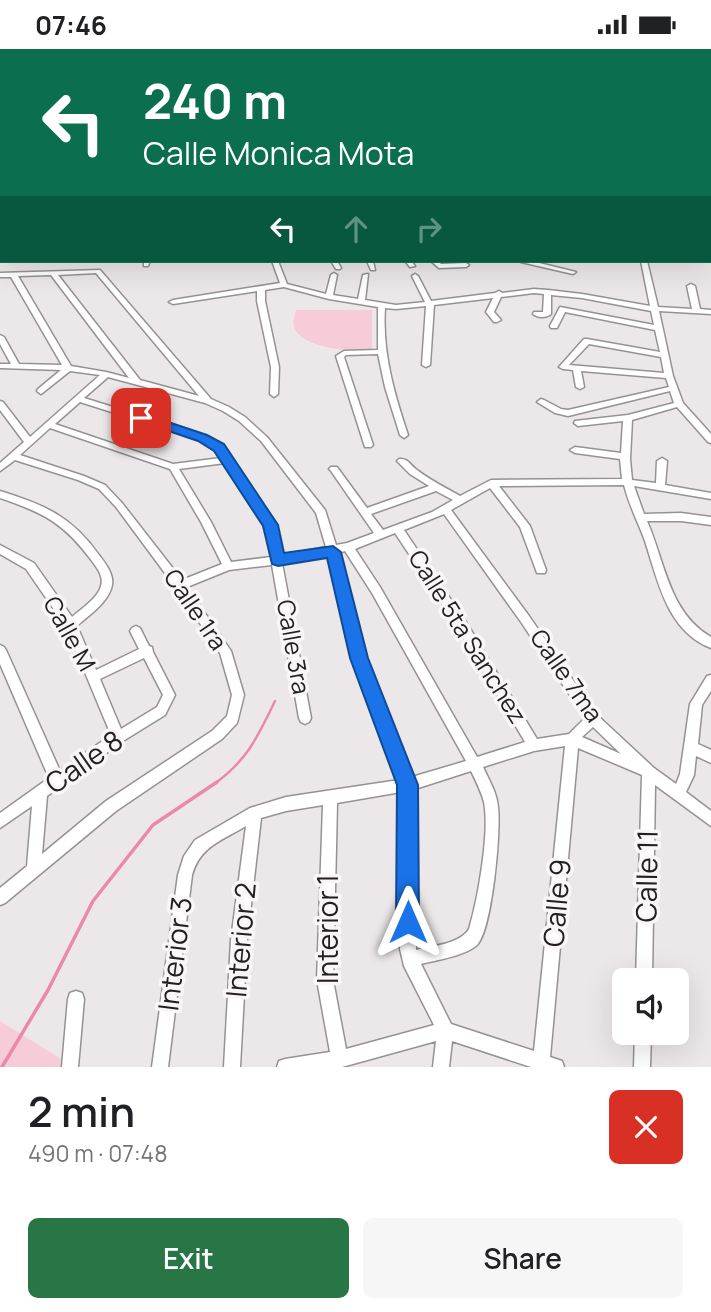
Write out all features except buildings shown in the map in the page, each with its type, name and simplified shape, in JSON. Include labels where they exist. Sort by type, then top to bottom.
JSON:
[{"type":"street","points":[[276,263],[284,285]]},
{"type":"street","points":[[436,263],[466,265]]},
{"type":"street","points":[[534,263],[573,272]]},
{"type":"street","points":[[545,265],[552,263]]},
{"type":"street","points":[[644,263],[669,376],[679,404],[711,440]]},
{"type":"street","points":[[329,297],[335,268]]},
{"type":"street","points":[[0,275],[98,271],[208,401]]},
{"type":"street","points":[[54,273],[137,382]]},
{"type":"street","points":[[13,274],[68,368]]},
{"type":"street","points":[[361,303],[366,275]]},
{"type":"street","points":[[415,276],[430,305],[426,365]]},
{"type":"street","points":[[173,302],[284,285],[329,297],[382,305],[430,305],[499,293],[548,292],[653,309],[711,312]]},
{"type":"street","points":[[691,286],[696,310]]},
{"type":"street","points":[[261,288],[261,301],[275,367],[274,394]]},
{"type":"street","points":[[537,314],[547,314],[548,292]]},
{"type":"street","points":[[497,320],[490,312],[499,293]]},
{"type":"street","points":[[382,305],[380,352],[404,435]]},
{"type":"street","points":[[554,326],[563,309],[658,328]]},
{"type":"street","points":[[0,337],[16,366]]},
{"type":"street","points":[[665,355],[587,341],[563,367],[669,376]]},
{"type":"street","points":[[368,446],[340,356],[344,352],[380,352]]},
{"type":"street","points":[[0,366],[68,368],[106,374],[208,401],[242,419],[264,439],[321,512],[359,658],[408,785],[408,949],[410,960],[444,1030],[441,1067]]},
{"type":"street","points":[[41,391],[68,368]]},
{"type":"street","points":[[577,369],[580,387]]},
{"type":"street","points":[[0,468],[106,374]]},
{"type":"street","points":[[541,402],[568,413],[673,388]]},
{"type":"street","name":"Calle 3ra","points":[[80,399],[203,438],[219,447],[270,525],[305,718]]},
{"type":"street","points":[[0,404],[10,424],[29,442]]},
{"type":"street","points":[[578,423],[628,418],[679,404]]},
{"type":"street","points":[[628,418],[625,457],[627,482],[661,584],[683,623],[711,643]]},
{"type":"street","points":[[50,425],[173,467],[226,460]]},
{"type":"street","points":[[575,450],[625,457]]},
{"type":"street","name":"Calle 1ra","points":[[0,898],[111,806],[218,735],[233,719],[238,695],[225,651],[180,585],[119,505],[102,488],[81,478],[14,456]]},
{"type":"street","points":[[402,461],[413,473],[460,500]]},
{"type":"street","points":[[660,487],[662,461]]},
{"type":"street","points":[[173,467],[206,521],[228,566]]},
{"type":"street","points":[[334,469],[382,535]]},
{"type":"street","points":[[180,585],[228,566],[333,552],[446,510],[491,483],[627,482],[711,496]]},
{"type":"street","points":[[491,483],[525,526],[541,569]]},
{"type":"street","points":[[365,512],[436,487]]},
{"type":"street","points":[[0,494],[46,510],[68,523],[81,536],[106,572],[108,583],[104,591],[71,625]]},
{"type":"street","name":"Calle 7ma","points":[[446,510],[593,719],[649,772],[711,819]]},
{"type":"street","points":[[641,518],[681,517],[711,521]]},
{"type":"street","name":"Calle 5ta Sanchez","points":[[398,529],[468,636],[534,745]]},
{"type":"street","points":[[348,547],[376,590],[475,765],[489,793],[492,812],[487,880],[477,934],[469,941],[410,960]]},
{"type":"street","name":"Calle M","points":[[0,549],[30,566],[71,625],[118,737]]},
{"type":"street","points":[[93,677],[148,650],[136,631]]},
{"type":"street","points":[[0,650],[57,780]]},
{"type":"street","name":"Calle 8","points":[[0,821],[118,737],[161,711],[167,704],[169,695],[148,650]]},
{"type":"street","points":[[678,793],[687,775],[696,704],[711,680]]},
{"type":"street","points":[[572,739],[593,719]]},
{"type":"street","points":[[255,813],[286,804],[408,785],[534,745],[572,739],[649,772]]},
{"type":"street","name":"Calle 9","points":[[546,1066],[572,739]]},
{"type":"street","points":[[691,747],[711,757]]},
{"type":"street","name":"Calle 11","points":[[644,968],[649,772]]},
{"type":"street","points":[[34,870],[40,793]]},
{"type":"street","name":"Interior 1","points":[[330,798],[325,980],[340,1059]]},
{"type":"street","name":"Interior 3","points":[[160,1067],[189,861],[200,845],[255,813]]},
{"type":"street","name":"Interior 2","points":[[232,1067],[239,940],[255,813]]},
{"type":"street","points":[[70,1067],[76,999]]},
{"type":"street","points":[[285,1067],[340,1059],[444,1030],[546,1066]]},
{"type":"street","points":[[642,1067],[643,1045]]},
{"type":"shaded area","points":[[296,310],[372,310],[372,352],[328,347],[306,340],[294,327]]},
{"type":"shaded area","points":[[0,1021],[74,1067],[0,1067]]},
{"type":"waterway","points":[[214,784],[243,757],[257,737],[275,701]]},
{"type":"waterway","points":[[2,1067],[48,990],[93,901],[153,825],[217,782]]},
{"type":"route","points":[[141,418],[203,438],[219,447],[238,480],[270,525],[278,560],[333,552],[359,658],[408,785],[408,922]]}]
